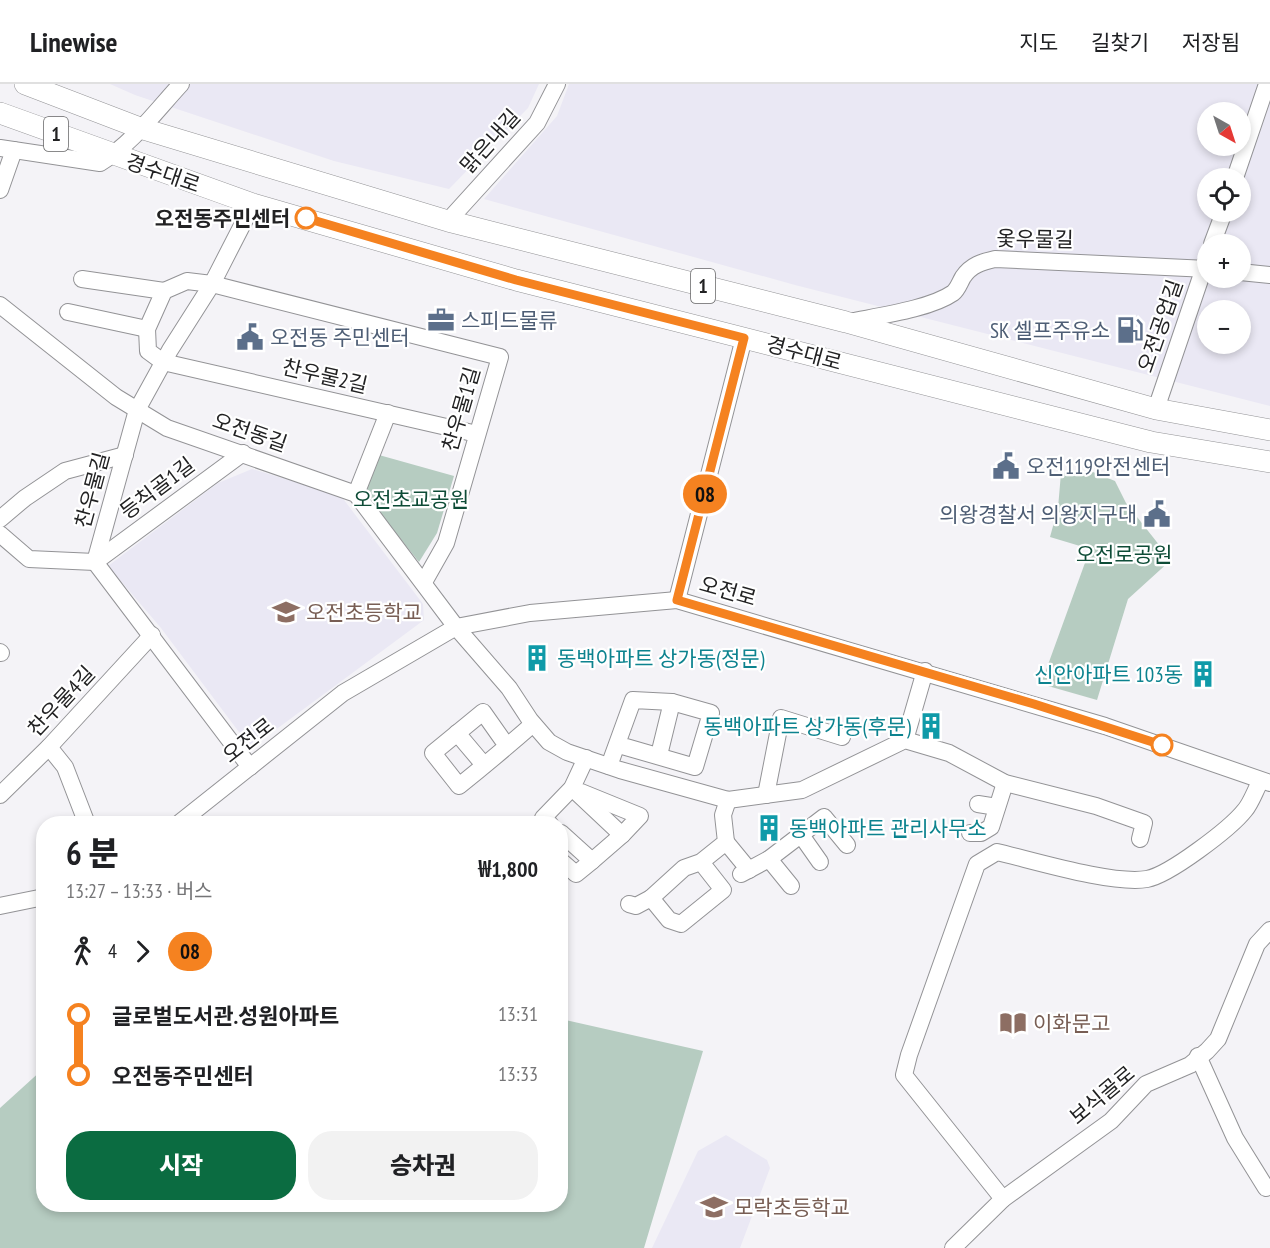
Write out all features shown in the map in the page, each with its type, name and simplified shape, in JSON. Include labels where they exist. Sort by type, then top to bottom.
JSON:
[{"type":"main road","name":"경수대로","points":[[25,84],[140,128],[279,168],[448,221],[846,322],[1156,409],[1270,430]]},
{"type":"main road","name":"경수대로","points":[[0,113],[112,156],[253,204],[516,280],[1151,442],[1270,462]]},
{"type":"street","points":[[0,190],[7,149],[100,163],[112,156],[181,84]]},
{"type":"street","name":"맑은내길","points":[[448,221],[537,123],[557,84]]},
{"type":"street","points":[[1238,168],[1267,84]]},
{"type":"street","name":"찬우물길","points":[[96,562],[137,410],[212,284],[253,204]]},
{"type":"street","name":"옻우물길","points":[[846,322],[899,312],[955,292],[964,275],[978,262],[995,259],[1197,266]]},
{"type":"street","points":[[1251,273],[1270,275]]},
{"type":"street","points":[[82,279],[164,291],[187,281],[212,284]]},
{"type":"street","name":"찬우물1길","points":[[212,284],[500,357],[446,543],[424,582]]},
{"type":"street","name":"오전공업길","points":[[1156,409],[1198,288]]},
{"type":"street","points":[[164,291],[147,329],[148,351],[164,362]]},
{"type":"street","name":"오전동길","points":[[0,305],[116,397],[167,428],[356,494]]},
{"type":"street","points":[[68,312],[147,329]]},
{"type":"street","points":[[677,600],[744,338]]},
{"type":"street","name":"찬우물2길","points":[[164,362],[477,434]]},
{"type":"street","points":[[388,413],[356,494],[456,627],[509,688],[533,724],[549,742],[567,753],[729,800],[802,790],[905,740],[949,753],[1005,783],[1096,806],[1144,823],[1140,839]]},
{"type":"street","name":"등칙골1길","points":[[96,562],[243,453]]},
{"type":"street","points":[[0,519],[25,498],[65,471],[125,455]]},
{"type":"street","points":[[0,534],[30,559],[96,562],[250,767]]},
{"type":"street","name":"오전로","points":[[188,816],[343,693],[456,627],[530,613],[677,600],[925,671],[1105,726],[1265,783]]},
{"type":"street","name":"찬우물4길","points":[[2,789],[49,747],[152,635]]},
{"type":"street","points":[[905,740],[925,671]]},
{"type":"street","points":[[609,766],[619,745],[633,700],[672,702],[711,712],[695,767],[619,745]]},
{"type":"street","points":[[659,755],[672,702]]},
{"type":"street","points":[[507,746],[483,712],[433,753],[459,786],[507,746],[533,724]]},
{"type":"street","points":[[766,795],[781,718],[843,737]]},
{"type":"street","points":[[457,733],[484,765]]},
{"type":"street","points":[[49,747],[65,767],[84,816]]},
{"type":"street","points":[[548,816],[572,788],[586,758]]},
{"type":"street","points":[[970,833],[981,834],[991,827],[1005,783]]},
{"type":"street","points":[[1003,1199],[904,1075],[909,1055],[977,864],[997,852],[1107,877],[1147,879],[1180,863],[1216,836],[1245,810],[1265,783]]},
{"type":"street","points":[[572,788],[622,835]]},
{"type":"street","points":[[568,867],[576,874],[622,835],[640,816],[572,788]]},
{"type":"street","points":[[729,800],[723,815],[726,842],[745,872],[769,859],[824,817],[847,844]]},
{"type":"street","points":[[978,804],[997,807]]},
{"type":"street","points":[[801,835],[820,862]]},
{"type":"street","points":[[568,839],[592,861]]},
{"type":"street","points":[[629,904],[636,906],[651,898],[684,868],[701,862],[726,842]]},
{"type":"street","points":[[769,859],[792,886]]},
{"type":"street","points":[[651,898],[669,920],[681,924],[723,890],[701,862]]},
{"type":"street","points":[[0,906],[36,898]]},
{"type":"street","name":"보식골로","points":[[953,1248],[1003,1199],[1111,1121],[1146,1084],[1190,1065],[1218,1039],[1257,944],[1270,930]]},
{"type":"street","points":[[1198,1056],[1235,1138],[1266,1188]]},
{"type":"shaded area","points":[[110,84],[539,84],[528,108],[449,189],[334,161],[135,95]]},
{"type":"shaded area","points":[[569,84],[1270,84],[1270,406],[795,285],[484,199],[557,116]]},
{"type":"shaded area","name":"오전초등학교","points":[[252,469],[341,496],[423,604],[424,620],[251,748],[161,628],[108,566],[218,483]]},
{"type":"shaded area","name":"모락초등학교","points":[[726,1135],[767,1160],[770,1168],[740,1248],[652,1248],[698,1151]]},
{"type":"green space","name":"오전초교공원","points":[[379,455],[454,476],[437,533],[419,562],[362,491]]},
{"type":"green space","name":"오전로공원","points":[[1093,472],[1115,481],[1126,503],[1171,560],[1128,599],[1097,700],[1041,684],[1090,549],[1050,537],[1058,508],[1061,473]]},
{"type":"green space","points":[[568,1021],[703,1051],[644,1248],[0,1248],[0,1108],[36,1075],[36,1212],[568,1212]]},
{"type":"bus line","name":"08","points":[[306,218],[516,280],[744,338],[677,600],[925,671],[1162,745]]},
{"type":"place","name":"오전동주민센터","points":[[306,218]]},
{"type":"place","name":"스피드물류","points":[[441,320]]},
{"type":"place","name":"SK 셀프주유소","points":[[1130,330]]},
{"type":"place","name":"오전동 주민센터","points":[[250,337]]},
{"type":"place","name":"오전119안전센터","points":[[1006,466]]},
{"type":"place","name":"의왕경찰서 의왕지구대","points":[[1157,514]]},
{"type":"place","name":"오전초등학교","points":[[286,612]]},
{"type":"place","name":"동백아파트 상가동(정문)","points":[[537,658]]},
{"type":"place","name":"신안아파트 103동","points":[[1203,674]]},
{"type":"place","name":"동백아파트 상가동(후문)","points":[[931,726]]},
{"type":"place","name":"동백아파트 관리사무소","points":[[769,828]]},
{"type":"place","name":"이화문고","points":[[1013,1023]]},
{"type":"place","name":"모락초등학교","points":[[714,1207]]}]
